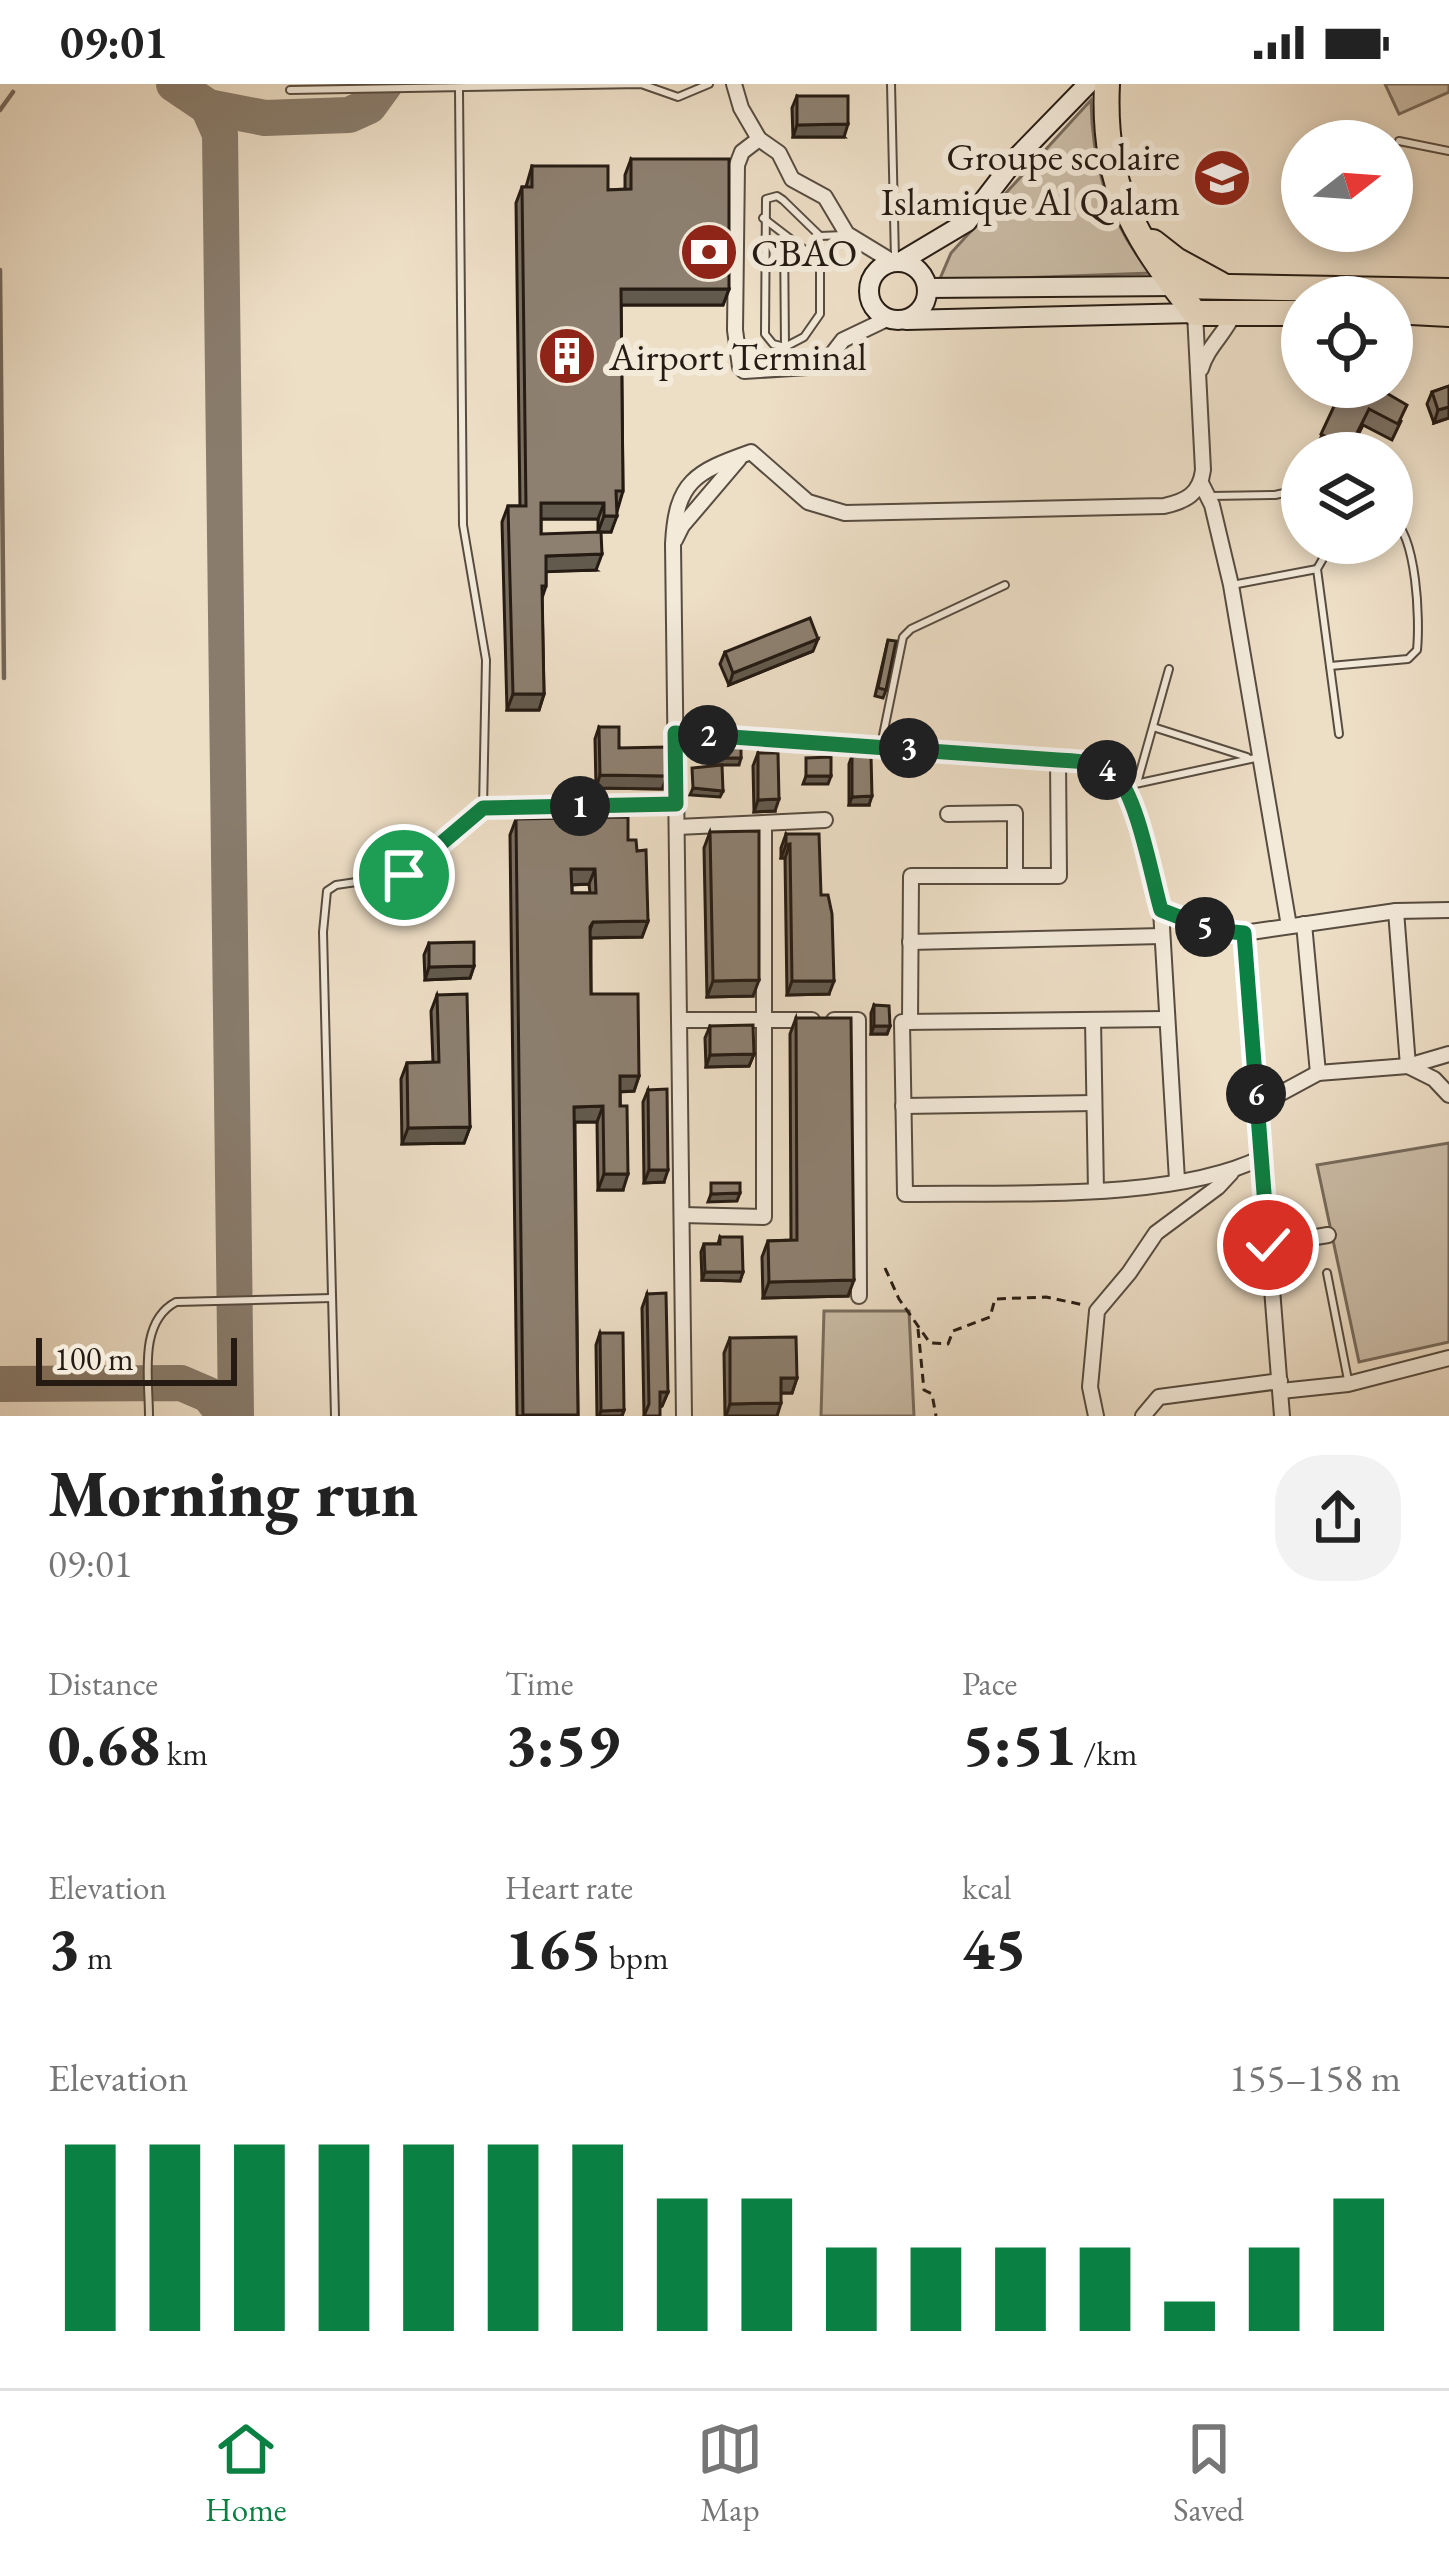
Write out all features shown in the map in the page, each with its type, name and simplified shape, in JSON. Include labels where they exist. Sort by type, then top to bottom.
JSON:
[{"type":"highway","points":[[1104,87],[1112,176],[1137,229],[1195,313],[1281,313]]},
{"type":"highway","points":[[1137,229],[1176,260],[1222,286],[1234,313]]},
{"type":"highway","points":[[1175,286],[1449,291]]},
{"type":"highway","points":[[1413,312],[1449,314]]},
{"type":"street","points":[[734,84],[759,139],[779,153],[797,184],[825,197],[847,235],[921,273],[927,288],[922,308],[843,340],[824,366],[745,371],[736,362],[737,165],[742,152],[759,139]]},
{"type":"street","points":[[1104,87],[1017,158],[967,222],[876,272],[868,290],[874,308],[897,319],[1195,313],[1204,490],[1231,585],[1256,758],[1297,925],[1318,1073]]},
{"type":"street","points":[[927,288],[1175,286]]},
{"type":"street","points":[[1198,380],[1210,347],[1234,313]]},
{"type":"street","points":[[684,1416],[673,544],[677,501],[684,488],[703,471],[756,454],[808,502],[845,513],[1164,506],[1204,490]]},
{"type":"street","points":[[673,544],[682,526],[742,456]]},
{"type":"street","points":[[675,733],[1058,760],[1104,768],[1130,785],[1161,910],[1177,1180]]},
{"type":"street","points":[[910,1022],[911,876],[1059,876],[1058,760]]},
{"type":"street","points":[[948,814],[1015,813],[1015,876]]},
{"type":"street","points":[[677,827],[825,820]]},
{"type":"street","points":[[682,1215],[764,1217],[764,823]]},
{"type":"street","points":[[1161,910],[1213,930],[1244,933],[1396,911],[1449,910]]},
{"type":"street","points":[[1396,911],[1408,1066]]},
{"type":"street","points":[[1244,933],[1282,1416]]},
{"type":"street","points":[[910,942],[1162,936]]},
{"type":"street","points":[[1167,1018],[902,1022],[905,1194],[1096,1191],[1231,1173],[1263,1157]]},
{"type":"street","points":[[679,1020],[858,1020],[859,1296]]},
{"type":"street","points":[[1093,1020],[1096,1191]]},
{"type":"street","points":[[1257,1106],[1318,1073],[1408,1066],[1449,1054]]},
{"type":"street","points":[[1408,1066],[1434,1079],[1449,1095]]},
{"type":"street","points":[[903,1106],[1094,1103]]},
{"type":"street","points":[[1096,1416],[1090,1388],[1097,1311],[1156,1233],[1231,1173]]},
{"type":"street","points":[[1268,1245],[1328,1234]]},
{"type":"street","points":[[1144,1416],[1160,1397],[1348,1384],[1449,1358]]},
{"type":"lane","points":[[290,90],[641,84],[670,97],[709,84]]},
{"type":"lane","points":[[891,84],[896,262]]},
{"type":"lane","points":[[455,88],[464,525],[486,660],[483,808]]},
{"type":"lane","points":[[1413,144],[1449,151]]},
{"type":"lane","points":[[764,218],[819,263],[823,304],[816,323],[804,337],[785,347],[772,344],[766,334],[764,218],[766,200],[777,196],[820,236],[847,235]]},
{"type":"lane","points":[[784,235],[786,369]]},
{"type":"lane","points":[[1204,490],[1281,494]]},
{"type":"lane","points":[[1320,564],[1339,734]]},
{"type":"lane","points":[[1330,666],[1408,659],[1417,650],[1412,564]]},
{"type":"lane","points":[[1231,585],[1317,569]]},
{"type":"lane","points":[[881,746],[903,637],[910,629],[1005,585]]},
{"type":"lane","points":[[1130,785],[1153,728],[1169,669]]},
{"type":"lane","points":[[1153,728],[1256,758]]},
{"type":"lane","points":[[1130,785],[1256,758]]},
{"type":"lane","points":[[334,1416],[323,932],[326,891],[336,885],[404,875],[483,808],[676,804]]},
{"type":"lane","points":[[1327,1274],[1348,1384]]},
{"type":"lane","points":[[149,1416],[150,1334],[162,1310],[176,1302],[332,1298]]},
{"type":"path","points":[[885,1268],[899,1299],[930,1343],[948,1344],[953,1331],[990,1317],[995,1299],[1046,1297],[1097,1311]]},
{"type":"path","points":[[918,1327],[924,1390],[932,1394],[936,1416]]},
{"type":"shaded area","points":[[1385,84],[1449,84],[1449,92],[1399,114]]},
{"type":"shaded area","points":[[1091,100],[1105,192],[1124,234],[1151,273],[939,281],[951,253]]},
{"type":"shaded area","points":[[1449,1143],[1449,1342],[1359,1362],[1317,1165]]},
{"type":"shaded area","points":[[824,1311],[909,1311],[914,1416],[821,1416]]},
{"type":"building","points":[[797,96],[848,96],[848,124],[797,125]]},
{"type":"building","points":[[631,159],[729,159],[729,289],[621,289],[623,491],[616,491],[617,516],[604,516],[604,503],[541,503],[541,534],[601,532],[602,554],[546,556],[544,694],[513,694],[508,506],[526,506],[522,187],[532,187],[532,166],[608,166],[608,190],[631,189]]},
{"type":"building","points":[[1449,386],[1449,407],[1438,410],[1432,392]]},
{"type":"building","points":[[1333,408],[1406,408],[1398,424],[1369,409],[1358,432],[1322,432]]},
{"type":"building","points":[[810,618],[818,639],[733,673],[725,652]]},
{"type":"building","points":[[888,640],[896,641],[886,690],[878,688]]},
{"type":"building","points":[[599,727],[619,727],[619,748],[666,747],[667,776],[600,775]]},
{"type":"building","points":[[741,744],[741,758],[713,758],[712,748]]},
{"type":"building","points":[[758,753],[778,753],[779,799],[758,800]]},
{"type":"building","points":[[852,756],[871,756],[872,796],[852,797]]},
{"type":"building","points":[[831,757],[831,776],[806,776],[806,758]]},
{"type":"building","points":[[722,765],[723,791],[693,788],[692,768]]},
{"type":"building","points":[[628,817],[628,840],[636,840],[637,851],[646,850],[648,921],[593,922],[590,927],[591,994],[638,994],[639,1076],[620,1076],[620,1106],[627,1106],[628,1174],[604,1174],[603,1106],[574,1107],[578,1415],[523,1415],[516,819]],"holes":[[[571,869],[595,869],[596,893],[572,893]]]},
{"type":"building","points":[[759,831],[759,980],[713,981],[710,832]]},
{"type":"building","points":[[786,834],[819,834],[821,895],[828,895],[832,914],[834,981],[792,981]]},
{"type":"building","points":[[474,942],[474,966],[429,967],[429,943]]},
{"type":"building","points":[[467,994],[470,1127],[408,1128],[407,1063],[439,1062],[437,995]]},
{"type":"building","points":[[874,1005],[889,1006],[890,1026],[874,1026]]},
{"type":"building","points":[[796,1018],[851,1018],[854,1280],[769,1282],[768,1241],[797,1240]]},
{"type":"building","points":[[753,1025],[754,1054],[710,1055],[710,1026]]},
{"type":"building","points":[[667,1089],[668,1170],[649,1170],[648,1090]]},
{"type":"building","points":[[711,1183],[740,1183],[740,1193],[711,1194]]},
{"type":"building","points":[[720,1237],[742,1237],[743,1272],[705,1272],[704,1244],[720,1244]]},
{"type":"building","points":[[666,1293],[668,1392],[660,1392],[660,1416],[644,1416],[649,1404],[647,1294]]},
{"type":"building","points":[[600,1333],[623,1333],[624,1410],[601,1411]]},
{"type":"building","points":[[796,1337],[797,1378],[781,1378],[781,1403],[730,1404],[730,1338]]},
{"type":"waterway","points":[[0,110],[13,92]]},
{"type":"waterway","points":[[0,270],[4,678]]},
{"type":"taxiway","points":[[174,84],[208,107],[265,118],[349,115],[369,106],[385,84]]},
{"type":"taxiway","points":[[208,107],[220,134],[236,1416]]},
{"type":"taxiway","points":[[0,1384],[181,1383],[209,1395],[225,1416]]},
{"type":"place","name":"Groupe scolaire Islamique Al Qalam","points":[[1222,178]]},
{"type":"place","name":"CBAO","points":[[709,252]]},
{"type":"place","name":"Airport Terminal","points":[[567,356]]},
{"type":"route","points":[[404,875],[483,808],[676,804],[675,733],[1058,760],[1104,768],[1118,776],[1129,800],[1161,910],[1213,930],[1244,933],[1268,1245]]}]
